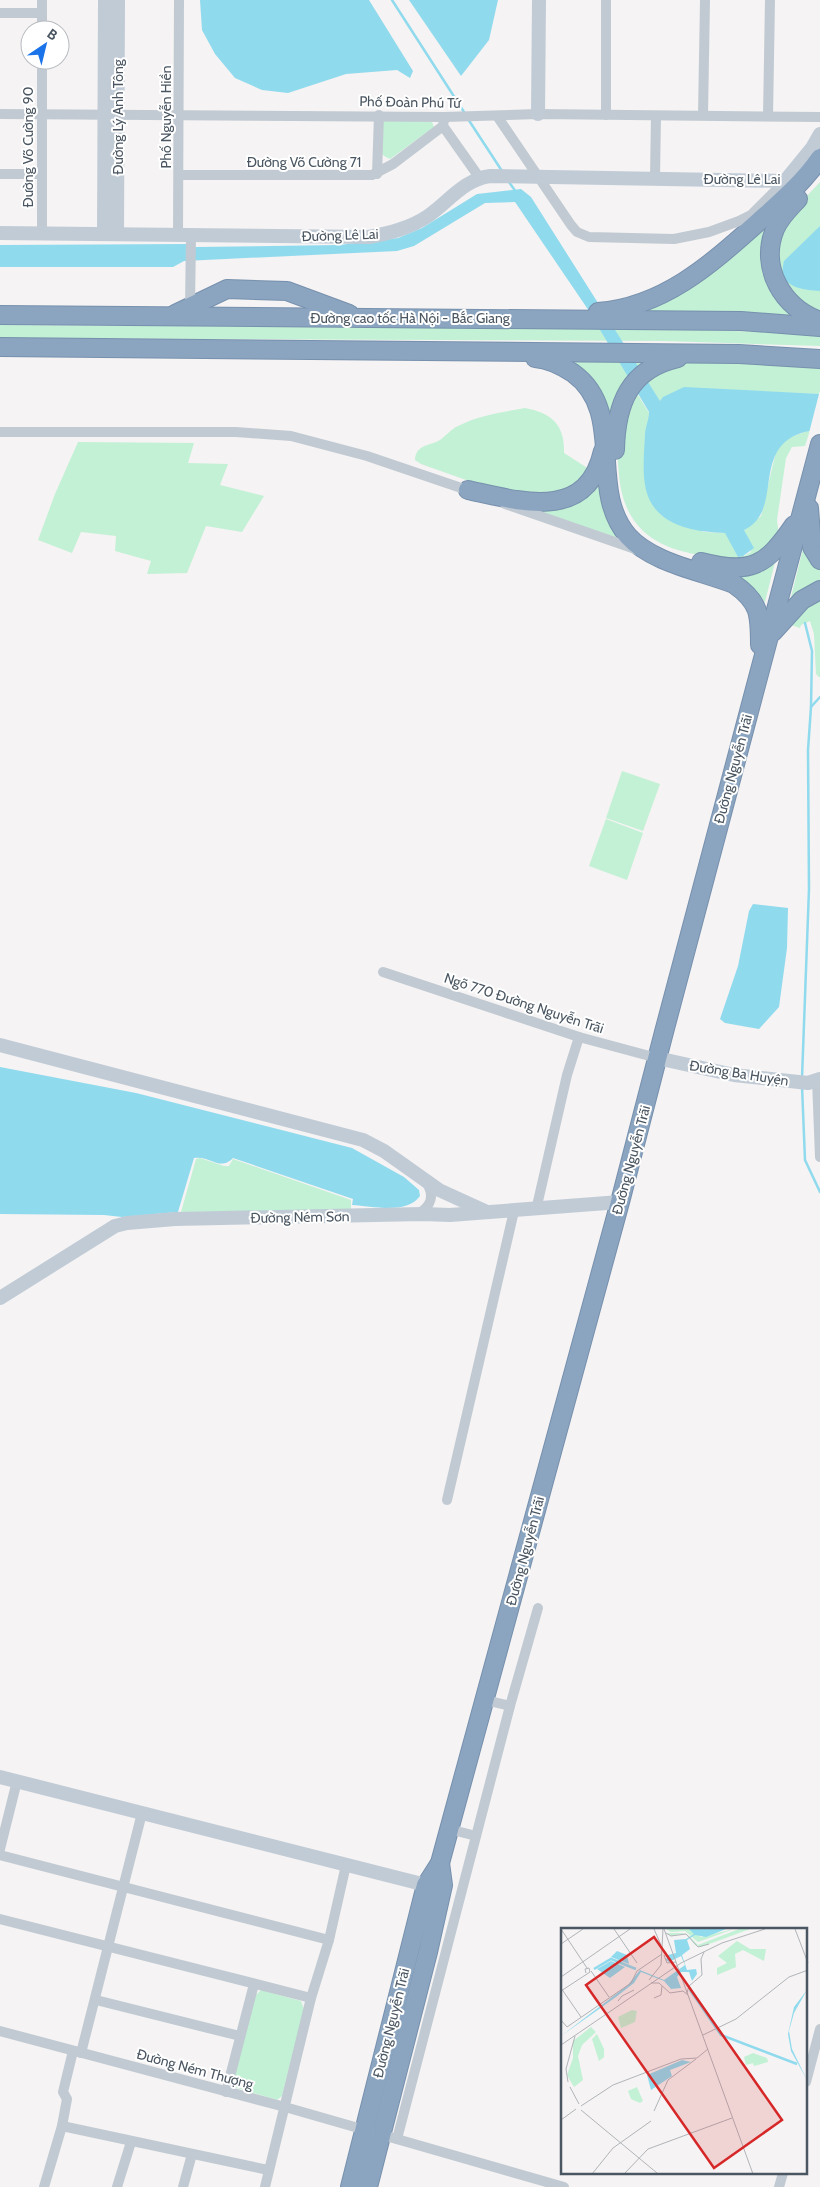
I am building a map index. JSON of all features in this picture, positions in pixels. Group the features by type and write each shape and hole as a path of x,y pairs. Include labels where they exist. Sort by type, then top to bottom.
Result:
{"highway":[{"path":"426,318 468,311 600,312 661,295 688,281 712,263 800,184 820,158"},
{"path":"820,173 787,211 776,228 770,247 774,280 784,297 796,309 820,322"},
{"path":"170,316 227,289 287,291 359,318"},
{"name":"Đường cao tốc Hà Nội - Bắc Giang","path":"0,315 741,322 820,327"},
{"path":"0,347 740,354 820,359"},
{"path":"327,349 365,357 533,358 552,361 576,376 594,395 602,416 607,484 614,512 627,535 651,555 734,584 744,591 754,602 759,616 760,666"},
{"path":"802,514 775,552 760,562 749,566 732,568 717,566 669,552 654,545 636,530 621,505 615,476 616,423 620,406 636,381 647,370 670,360 683,357 760,360 820,359"},
{"path":"468,490 513,500 550,503 576,492 587,483 598,466 604,443"},
{"name":"Đường Nguyễn Trãi","path":"350,2187 426,1885 440,1863 485,1700 620,1202 818,450"},
{"path":"808,490 810,538 812,547 820,560"},
{"path":"769,636 802,600 820,590"},
{"name":"Đường Nguyễn Trãi","path":"368,2187 390,2137 437,1954 443,1885 440,1863"}],"street":[{"path":"42,0 42,20"},
{"name":"Đường Lý Anh Tông","path":"106,0 112,28 110,234"},
{"name":"Đường Lý Anh Tông","path":"112,28 118,0"},
{"name":"Phố Nguyễn Hiền","path":"179,0 179,175 185,234 191,266 190,307"},
{"path":"538,114 539,0"},
{"path":"606,0 606,115"},
{"path":"703,115 705,0"},
{"path":"768,116 770,0"},
{"path":"0,13 42,13"},
{"name":"Đường Võ Cường 90","path":"42,70 42,234"},
{"name":"Phố Đoàn Phú Tứ","path":"0,114 112,116 180,114 379,115 446,120 476,116 538,114 820,117"},
{"path":"377,174 379,115"},
{"path":"497,116 530,176 577,232 598,238 682,238 709,232 751,215 786,181"},
{"path":"655,178 656,116"},
{"path":"446,120 484,177"},
{"name":"Đường Võ Cường 71","path":"179,175 366,176 377,174 393,164 446,120"},
{"name":"Đường Lê Lai","path":"0,233 370,237 386,234 411,225 428,216 484,177 530,176 786,181 812,148 820,134"},
{"path":"0,174 42,174"},
{"path":"0,432 236,432 291,436 367,456 651,555"},
{"name":"Ngõ 770 Đường Nguyễn Trãi","path":"383,972 579,1037 657,1058"},
{"path":"536,1210 567,1075 579,1037"},
{"path":"0,1045 363,1140 384,1151 454,1198 487,1212"},
{"name":"Đường Ba Huyện","path":"657,1058 710,1071 789,1080 816,1081"},
{"path":"816,1081 820,1157"},
{"path":"418,1214 427,1207 432,1197 432,1191 425,1180"},
{"name":"Đường Ném Sơn","path":"0,1298 115,1226 127,1223 175,1218 450,1215 536,1210 620,1202"},
{"path":"447,1500 514,1211"},
{"path":"437,1954 476,1836 538,1608"},
{"path":"485,1700 510,1706"},
{"path":"0,1776 426,1885"},
{"path":"0,1849 17,1781"},
{"path":"44,2187 62,2126 67,2099 63,2092 96,2000 107,1947 142,1812"},
{"path":"449,1829 476,1836"},
{"path":"0,1855 329,1940"},
{"path":"265,2187 311,1998 329,1940 346,1865"},
{"path":"0,1919 311,1998"},
{"path":"226,2092 254,1984"},
{"path":"96,2000 240,2036"},
{"path":"808,2074 820,2029"},
{"name":"Đường Ném Thượng","path":"0,2032 285,2107 564,2187"},
{"path":"62,2126 268,2170"},
{"path":"117,2187 131,2142"},
{"path":"183,2187 192,2154"},
{"path":"779,2187 783,2174"}],"green space":[{"path":"387,120 432,122 434,127 390,159 381,152 383,122"},
{"path":"820,182 820,317 785,294 773,245 806,197"},
{"path":"788,202 768,240 799,318 637,311"},
{"path":"0,325 672,329 820,334 820,346 664,341 0,338"},
{"path":"556,354 669,355 610,426"},
{"path":"684,361 820,363 820,391 819,394 771,393 660,402 645,378"},
{"path":"635,390 649,413 645,483 650,499 661,515 704,532 725,533 744,556 751,552 744,530 761,516 776,451 786,439 810,430 805,446 792,447 786,458 777,520 779,536 751,560 684,552 664,545 647,535 634,520 624,501 617,449 620,428"},
{"path":"525,408 542,413 555,422 562,434 564,453 589,469 582,479 551,497 497,491 421,464 415,460 421,448 440,440 453,429 466,422"},
{"path":"78,442 194,443 188,463 228,464 220,485 264,496 242,532 206,526 187,573 147,574 151,561 115,551 116,536 81,532 72,553 38,540 55,494"},
{"path":"598,473 621,539 531,509"},
{"path":"804,545 820,568 820,587 788,609"},
{"path":"776,558 765,602 747,582 736,576"},
{"path":"820,596 819,677 816,674 814,634 810,621 801,625 800,628 788,624"},
{"path":"622,771 660,784 643,831 606,818"},
{"path":"606,819 643,833 627,880 589,866"},
{"path":"200,1158 224,1166 229,1166 233,1159 351,1200 351,1211 181,1212 196,1159"},
{"path":"261,1990 301,2001 304,2009 282,2096 277,2100 234,2087 231,2082 254,1997"}],"water":[{"path":"200,0 369,0 413,71 410,78 397,70 346,74 288,93 262,90 235,78 215,54 202,30"},
{"path":"409,0 498,0 489,40 461,76"},
{"path":"521,189 531,197 660,401 663,397 684,387 820,394 814,430 793,437 780,447 773,461 764,507 757,520 744,530 754,548 743,556 738,557 725,533 701,531 677,525 658,512 651,502 646,490 644,470 645,432 649,412 587,308 515,202 485,203 414,246 397,251 184,261 173,267 0,267 0,245 187,244 196,247 339,245 398,238 422,228 477,194"},
{"path":"820,226 820,291 798,288 787,282 784,277 784,261"},
{"path":"753,904 788,908 787,948 779,1007 759,1029 725,1023 720,1019 738,966 749,911"},
{"path":"0,1067 136,1093 352,1148 404,1177 419,1190 420,1196 406,1206 379,1208 352,1205 353,1199 233,1158 228,1162 219,1163 194,1158 178,1212 122,1217 104,1215 0,1214"}],"pier":[{"path":"820,392 820,434 809,433 819,394"}],"waterway":[{"path":"392,0 464,112"},
{"path":"468,119 502,171"},
{"path":"509,182 516,192"},
{"path":"802,1078 809,889 808,750 812,651 805,623"},
{"path":"811,707 820,697"},
{"path":"802,1086 805,1160 820,1192"}]}
